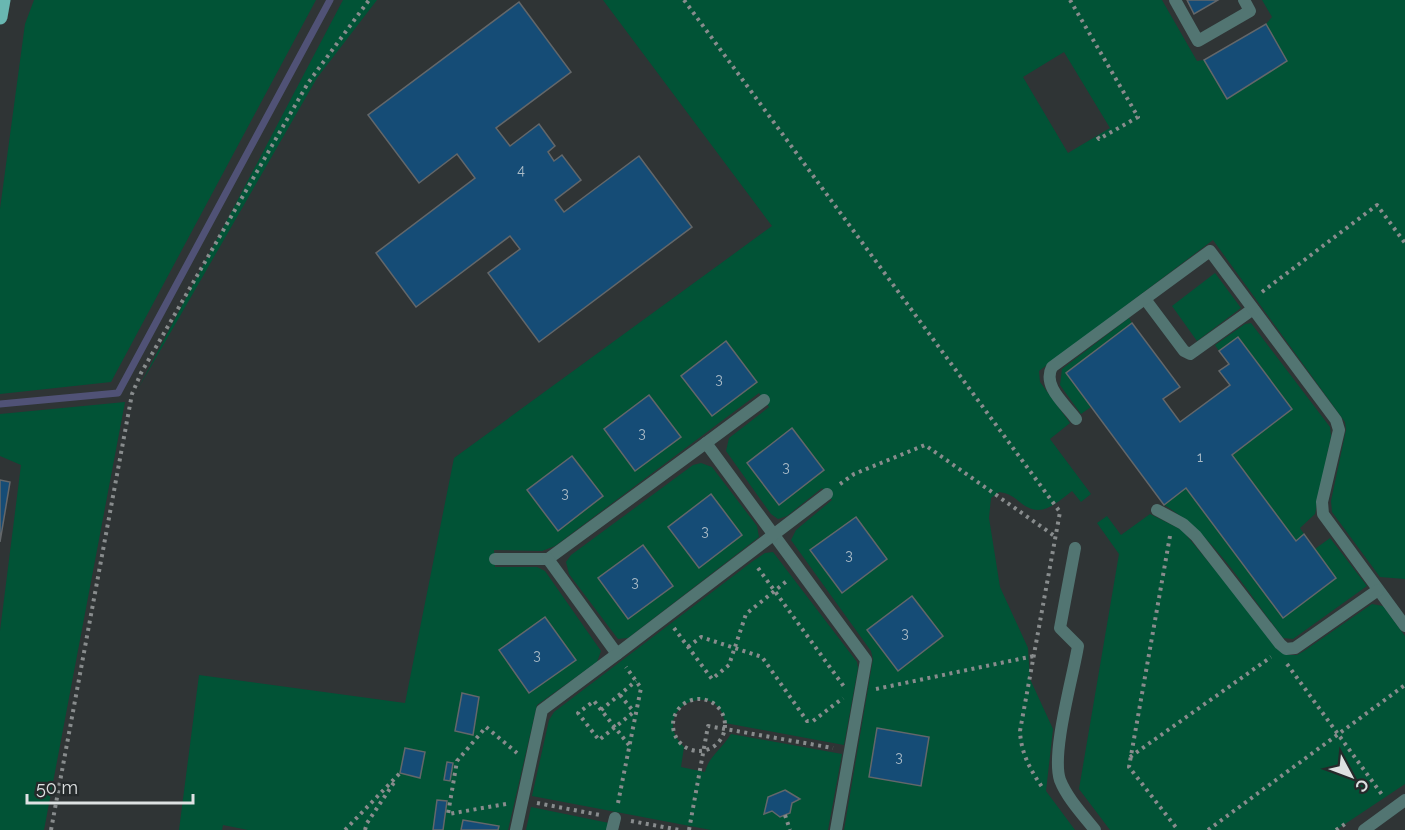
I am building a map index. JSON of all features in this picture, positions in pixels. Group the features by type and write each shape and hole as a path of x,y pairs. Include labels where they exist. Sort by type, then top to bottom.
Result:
{"main road":[{"path":"0,17 3,0"}],"street":[{"path":"1175,0 1198,41 1250,11 1244,0"},
{"path":"1076,419 1049,383 1048,375 1052,367 1210,252 1336,420 1339,430 1322,502 1323,514 1405,626"},
{"path":"1145,299 1184,351 1190,354 1250,306"},
{"path":"495,559 548,559 764,400"},
{"path":"706,443 864,655 867,666 836,830"},
{"path":"516,830 542,710 667,618 827,494"},
{"path":"1157,510 1170,515 1196,536 1284,648 1294,648 1378,590"},
{"path":"1076,548 1060,628 1078,646 1057,758 1060,779 1066,792 1095,830"},
{"path":"548,559 617,654"},
{"path":"1364,830 1405,800"}],"path":[{"path":"51,830 132,394 141,374 308,82 369,0"},
{"path":"684,0 1060,512 1020,731 1021,748 1030,770 1046,791"},
{"path":"1070,0 1138,117 1099,139 1097,136"},
{"path":"1250,306 1377,205 1405,243"},
{"path":"827,494 854,474 925,445 1056,537"},
{"path":"1170,515 1169,548 1129,767 1178,830"},
{"path":"688,647 701,637 762,657 807,721 813,721 849,694 749,555"},
{"path":"667,618 712,680 729,665 746,614 801,571"},
{"path":"1130,757 1284,648"},
{"path":"1284,648 1285,661 1384,798"},
{"path":"614,824 640,688 617,654"},
{"path":"863,691 1034,656"},
{"path":"601,710 636,681"},
{"path":"1208,830 1405,684"},
{"path":"620,695 635,711"},
{"path":"696,699 714,704 724,718 725,729 719,742 704,751 692,751 677,740 673,723 680,707 696,699"},
{"path":"629,745 615,727 594,701 578,713 599,740 615,727 635,711"},
{"path":"689,830 708,726 852,752"},
{"path":"522,800 448,814 457,760 486,727 530,764"},
{"path":"345,830 400,773 367,823 365,830"},
{"path":"785,815 790,830"}],"green space":[{"path":"34,0 316,0 111,382 0,394 0,209 25,24"},
{"path":"343,0 377,0 317,78 138,389"},
{"path":"603,0 1162,0 1197,61 1204,60 1227,99 1287,61 1266,24 1272,17 1262,0 1405,0 1405,579 1380,577 1332,512 1331,501 1346,430 1345,422 1213,240 1039,371 1040,382 1070,423 1050,439 1091,494 1081,502 1072,491 1054,505 1041,510 1028,508 1011,496 999,492 991,498 989,518 1000,587 1028,648 1030,679 1053,729 1046,791 1075,830 844,830 873,659 871,651 791,540 796,530 832,500 822,488 787,516 778,519 771,514 726,451 729,438 769,407 759,393 555,546 542,551 494,550 495,567 537,567 545,571 601,651 597,662 537,705 508,830 248,830 223,825 222,830 179,830 199,675 405,703 454,458 772,226","holes":["1064,52 1110,128 1068,153 1023,77"]},
{"path":"1215,273 1241,308 1197,341 1172,306"},
{"path":"1129,318 1132,323 1066,373 1091,407 1081,414 1060,385 1062,369"},
{"path":"1251,323 1330,427 1331,436 1315,514 1300,528 1304,534 1296,541 1232,455 1292,409 1239,338 1219,351 1215,345 1245,324"},
{"path":"125,402 44,830 0,830 0,631 21,465 0,456 0,414"},
{"path":"701,463 712,467 757,526 759,537 628,638 618,639 569,574 566,562 571,555 693,465"},
{"path":"1186,488 1283,618 1336,578 1315,549 1330,538 1367,586 1293,639 1283,638 1214,548 1182,517 1164,505"},
{"path":"1150,514 1182,530 1286,655 1297,655 1304,651 1372,604 1383,606 1405,636 1405,784 1336,830 1110,830 1079,789 1119,554 1097,523 1107,516 1121,535"},
{"path":"773,552 857,662 858,668 844,745 725,723 720,709 710,702 699,700 688,703 678,710 673,721 675,733 684,747 681,767 705,772 709,761 731,734 842,754 828,830 711,830 532,796 549,720 554,712 753,561 765,553"},
{"path":"531,807 609,823 607,830 526,830"}],"building":[{"path":"1187,0 1218,0 1194,14"},
{"path":"519,2 571,72 496,128 510,146 539,124 555,146 548,152 554,161 562,155 581,180 555,200 564,212 639,156 692,227 539,342 488,273 520,249 510,236 416,307 376,253 475,178 457,154 419,183 368,115"},
{"path":"1266,24 1287,61 1227,99 1204,60"},
{"path":"1132,323 1180,387 1163,399 1180,422 1230,385 1219,371 1229,364 1219,351 1238,337 1292,409 1232,455 1296,541 1304,534 1336,578 1283,618 1186,488 1164,505 1066,373"},
{"path":"726,341 757,382 712,416 681,376"},
{"path":"649,395 681,437 635,471 604,429"},
{"path":"792,428 824,470 779,505 747,463"},
{"path":"572,456 603,496 558,531 527,490"},
{"path":"0,480 10,482 0,542"},
{"path":"711,494 742,535 699,568 668,527"},
{"path":"856,517 887,559 842,593 810,550"},
{"path":"643,545 673,586 628,619 598,578"},
{"path":"912,596 943,636 898,671 867,630"},
{"path":"545,617 576,660 529,693 499,650"},
{"path":"462,693 479,697 473,735 455,731"},
{"path":"877,728 929,737 921,786 869,777"},
{"path":"405,748 425,752 420,778 400,773"},
{"path":"447,762 453,763 450,781 444,780"},
{"path":"785,790 800,799 792,803 790,813 780,817 772,811 764,814 768,797"},
{"path":"437,800 447,801 443,830 433,830"},
{"path":"463,820 499,826 498,830 461,830"}],"waterway":[{"path":"0,404 118,393 330,0"}]}
